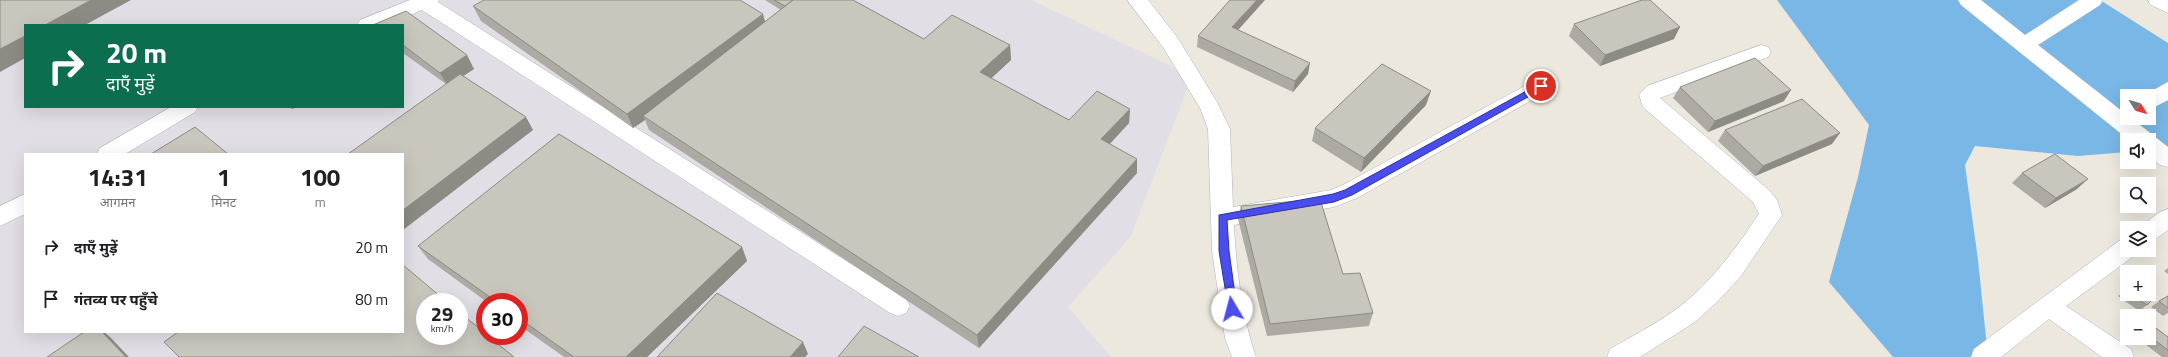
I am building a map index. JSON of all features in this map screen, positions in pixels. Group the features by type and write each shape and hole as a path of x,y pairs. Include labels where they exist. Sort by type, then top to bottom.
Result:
{"street":[{"path":"1137,0 1170,42 1210,107 1219,129 1224,251 1237,338 1244,357"},
{"path":"1968,0 2024,45 2120,116"},
{"path":"2024,45 2093,0"},
{"path":"2158,0 2168,6"},
{"path":"369,24 426,1 898,306"},
{"path":"1619,357 1686,315 1713,292 1752,243 1771,215 1769,206 1761,196 1650,102 1649,95 1654,91 1761,52"},
{"path":"1223,218 1334,198 1349,192 1541,86"},
{"path":"2156,98 2168,90"},
{"path":"110,153 186,108"},
{"path":"2130,125 2137,133"},
{"path":"2156,150 2168,159"},
{"path":"0,218 24,204"},
{"path":"2156,227 2168,218"},
{"path":"1983,357 2048,306 2120,253"},
{"path":"2048,306 2122,357"}],"shaded area":[{"path":"0,0 1031,0 1192,76 1131,236 1068,307 1111,357 0,357"}],"water":[{"path":"1777,0 2100,0 2168,43 2168,148 2156,143 2156,133 2120,133 2120,153 2078,156 1975,146 1965,165 1978,260 1988,357 1893,357 1829,282 1858,177 1869,125"}],"building":[{"path":"0,0 91,0 47,24 24,24 24,37 0,49"},
{"path":"484,0 740,0 763,14 627,114 473,6"},
{"path":"774,0 793,0 785,6"},
{"path":"793,0 853,0 924,39 952,15 1010,45 980,72 1069,120 1097,91 1130,109 1101,139 1137,159 977,335 643,116"},
{"path":"1230,0 1257,0 1232,27 1310,63 1295,81 1198,36"},
{"path":"1642,0 1650,0 1680,27 1605,55 1574,24"},
{"path":"406,11 467,55 440,73 404,46 404,24 375,24"},
{"path":"1755,58 1791,90 1715,121 1680,87"},
{"path":"1382,64 1431,91 1364,158 1315,128"},
{"path":"460,74 526,117 404,209 404,153 349,153"},
{"path":"1802,99 1840,133 1763,166 1725,130"},
{"path":"195,127 227,153 153,153"},
{"path":"559,134 742,247 626,357 574,357 528,324 528,293 484,293 418,246"},
{"path":"2055,154 2088,179 2056,198 2022,173"},
{"path":"1320,199 1343,274 1360,273 1373,313 1270,324 1241,206"},
{"path":"404,266 436,293 416,293 416,345 468,345 468,319 476,326 476,345 499,345 514,357 179,357 164,342 177,333 404,333"},
{"path":"717,293 803,342 790,357 657,357"},
{"path":"2168,296 2168,308 2159,301"},
{"path":"2141,301 2151,301 2147,305"},
{"path":"864,326 919,357 838,357"},
{"path":"2156,328 2168,337 2168,350 2156,341"},
{"path":"83,333 103,333 126,357 47,357"}],"route":[{"path":"1232,309 1224,251 1223,218 1334,198 1349,192 1541,86"}]}
